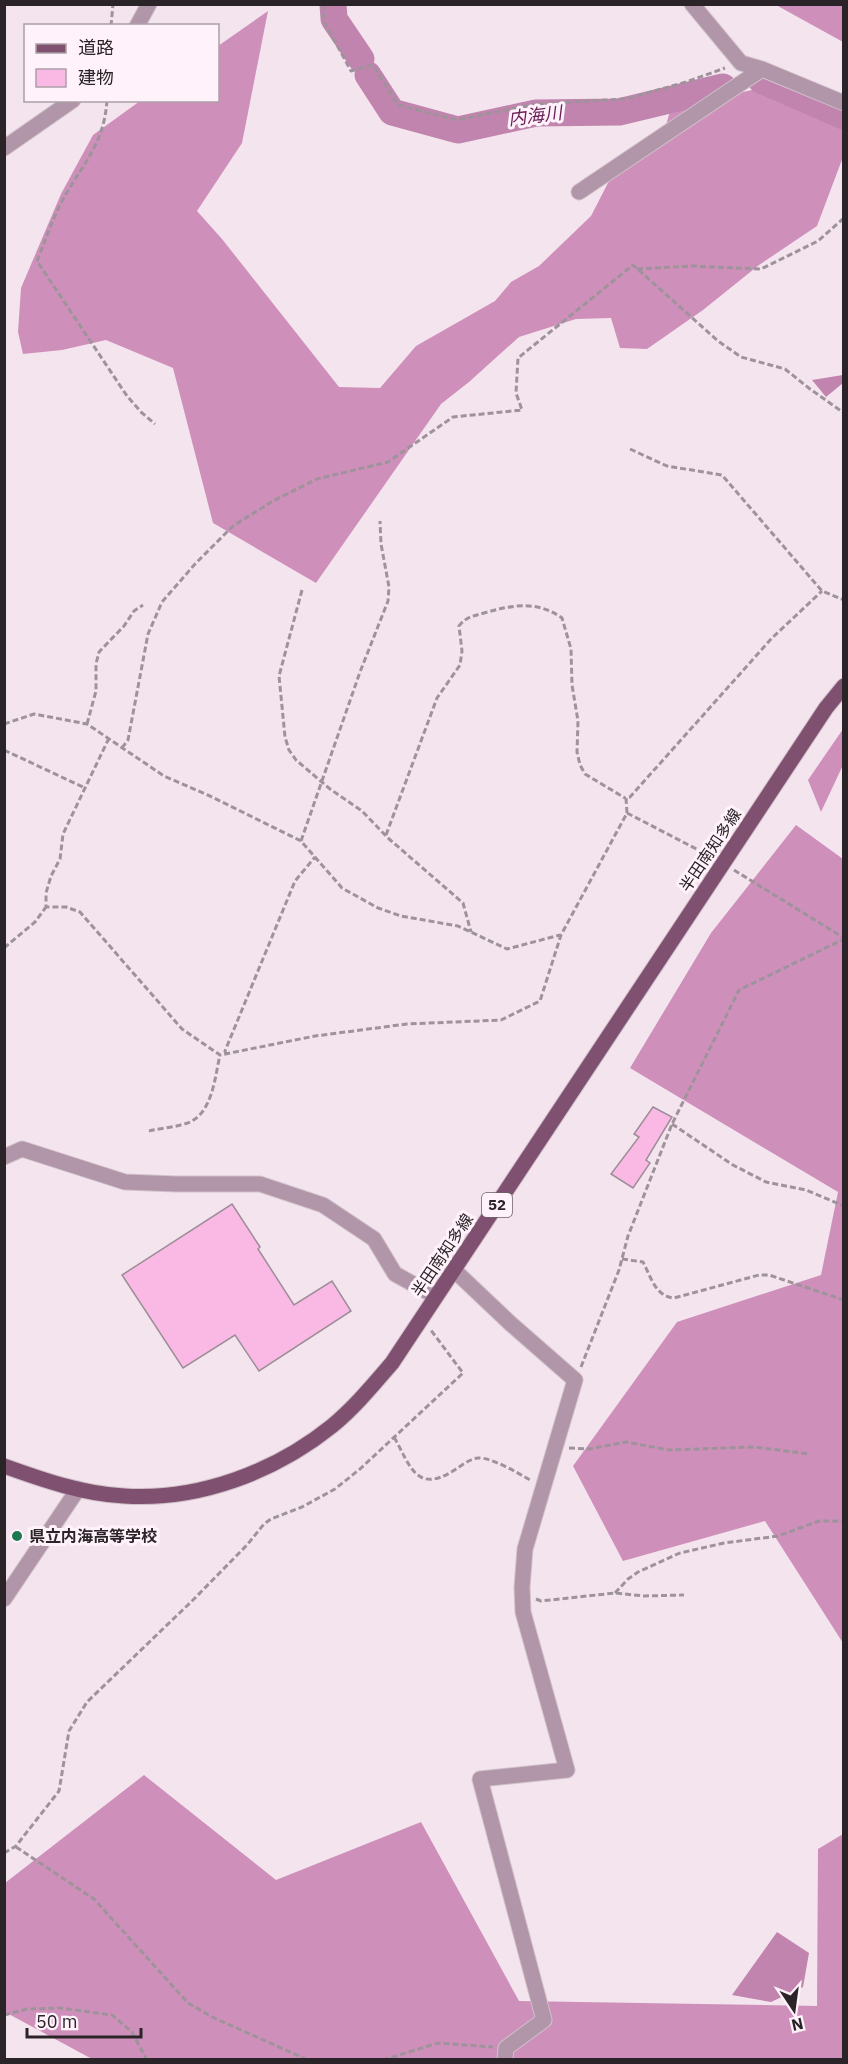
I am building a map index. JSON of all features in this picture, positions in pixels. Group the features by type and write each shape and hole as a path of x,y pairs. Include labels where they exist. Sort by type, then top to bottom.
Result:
{"main road":[{"name":"半田南知多線","path":"4,1466 78,1489 124,1496 175,1493 222,1484 258,1471 299,1450 333,1425 361,1400 392,1363 723,862 843,686"}],"street":[{"path":"138,24 149,4"},
{"path":"692,4 741,63 762,69 843,103"},
{"path":"579,192 762,69"},
{"path":"4,148 70,102"},
{"path":"4,1157 22,1149 125,1182 260,1184 323,1205 374,1239 395,1274 435,1296"},
{"path":"454,1270 575,1380 525,1549 522,1590 523,1612 567,1770 480,1779 544,2020 506,2054"},
{"path":"4,1599 78,1489"}],"path":[{"path":"111,24 113,4"},
{"path":"323,4 324,21 351,71 373,65 398,105 457,120 536,104 626,99 741,63"},
{"path":"106,102 105,119 98,143 58,208 37,261 127,396 155,424"},
{"path":"637,269 692,266 761,269 818,241 843,218"},
{"path":"122,748 128,740 148,634 162,602 195,564 233,526 273,501 317,479 388,462 453,417 522,410 516,393 518,358 633,265 718,342 741,357 785,369 843,413"},
{"path":"630,449 667,466 722,475 822,591 843,600"},
{"path":"301,841 388,601 389,587 381,544 380,521"},
{"path":"302,590 279,676 285,737 296,760 362,811 463,903 471,932"},
{"path":"626,798 630,797 772,638 822,591"},
{"path":"87,723 96,691 96,664 99,652 124,626 134,610 142,605"},
{"path":"386,835 436,698 460,665 462,651 459,626 465,619 508,606 543,607 562,618 571,649 572,685 578,721 577,752 580,765 585,774 626,798"},
{"path":"4,724 34,714 87,723 164,776 301,841 342,888 378,908 401,916 458,926 507,949 561,935"},
{"path":"4,948 29,928 46,907 46,892 60,859 63,834 109,738"},
{"path":"4,750 85,788"},
{"path":"46,907 66,907 80,912 182,1029 220,1055 315,1036 407,1024 501,1020 540,1001 561,935 627,813 626,798"},
{"path":"627,813 723,862 843,938"},
{"path":"226,1055 225,1051 295,881 315,857"},
{"path":"575,1380 672,1124 739,990 843,938"},
{"path":"149,1131 192,1121 201,1114 208,1103 220,1055"},
{"path":"672,1124 733,1165 766,1182 806,1190 843,1206"},
{"path":"622,1258 644,1262 658,1291 665,1297 674,1298 759,1275 769,1275 843,1300"},
{"path":"4,1853 16,1846 58,1791 69,1731 87,1701 224,1569 264,1524 335,1489 463,1373 422,1318"},
{"path":"394,1437 415,1474 425,1480 438,1479 480,1458 488,1459 543,1487"},
{"path":"555,1446 589,1449 626,1442 669,1450 754,1447 810,1454"},
{"path":"615,1593 638,1572 680,1553 724,1543 778,1536 819,1521 843,1521"},
{"path":"522,1590 541,1601 615,1593 644,1596 684,1595"},
{"path":"16,1846 94,1899 188,2003 212,2017 309,2060"},
{"path":"4,2015 27,2009 60,2008 112,2015 132,2032 147,2060"},
{"path":"383,2060 438,2043 506,2054"}],"shaded area":[{"path":"776,5 843,5 843,42"},
{"path":"268,11 242,143 197,211 222,239 339,387 380,388 416,346 495,301 511,282 539,266 591,216 610,179 666,125 671,108 761,88 843,124 843,157 817,226 759,265 703,310 647,349 620,348 611,318 576,319 519,337 441,404 316,583 213,523 173,368 106,340 62,350 23,354 18,332 21,288 61,194 93,135 139,102 219,102 219,45"},
{"path":"843,375 843,383 826,397 812,380"},
{"path":"843,729 843,765 821,812 808,780"},
{"path":"796,825 843,859 843,1643 765,1521 623,1561 573,1466 677,1322 821,1275 838,1192 630,1068 711,933"},
{"path":"144,1775 276,1880 421,1822 519,2001 817,2006 818,1849 843,1834 843,2059 92,2059 5,2012 5,1883"},
{"path":"777,1932 809,1953 803,1987 771,2002 732,1995"}],"building":[{"path":"653,1107 672,1117 646,1160 650,1163 633,1188 611,1174 639,1137 634,1134"},
{"path":"232,1204 294,1305 332,1281 351,1311 259,1371 235,1335 183,1368 122,1275"}],"waterway":[{"name":"内海川","path":"333,4 334,19 361,59"},
{"name":"内海川","path":"368,75 392,112 458,130 536,113 619,112 723,87"},
{"name":"内海川","path":"761,80 844,116"}],"place":[{"name":"県立内海高等学校","path":"17,1536"}]}
